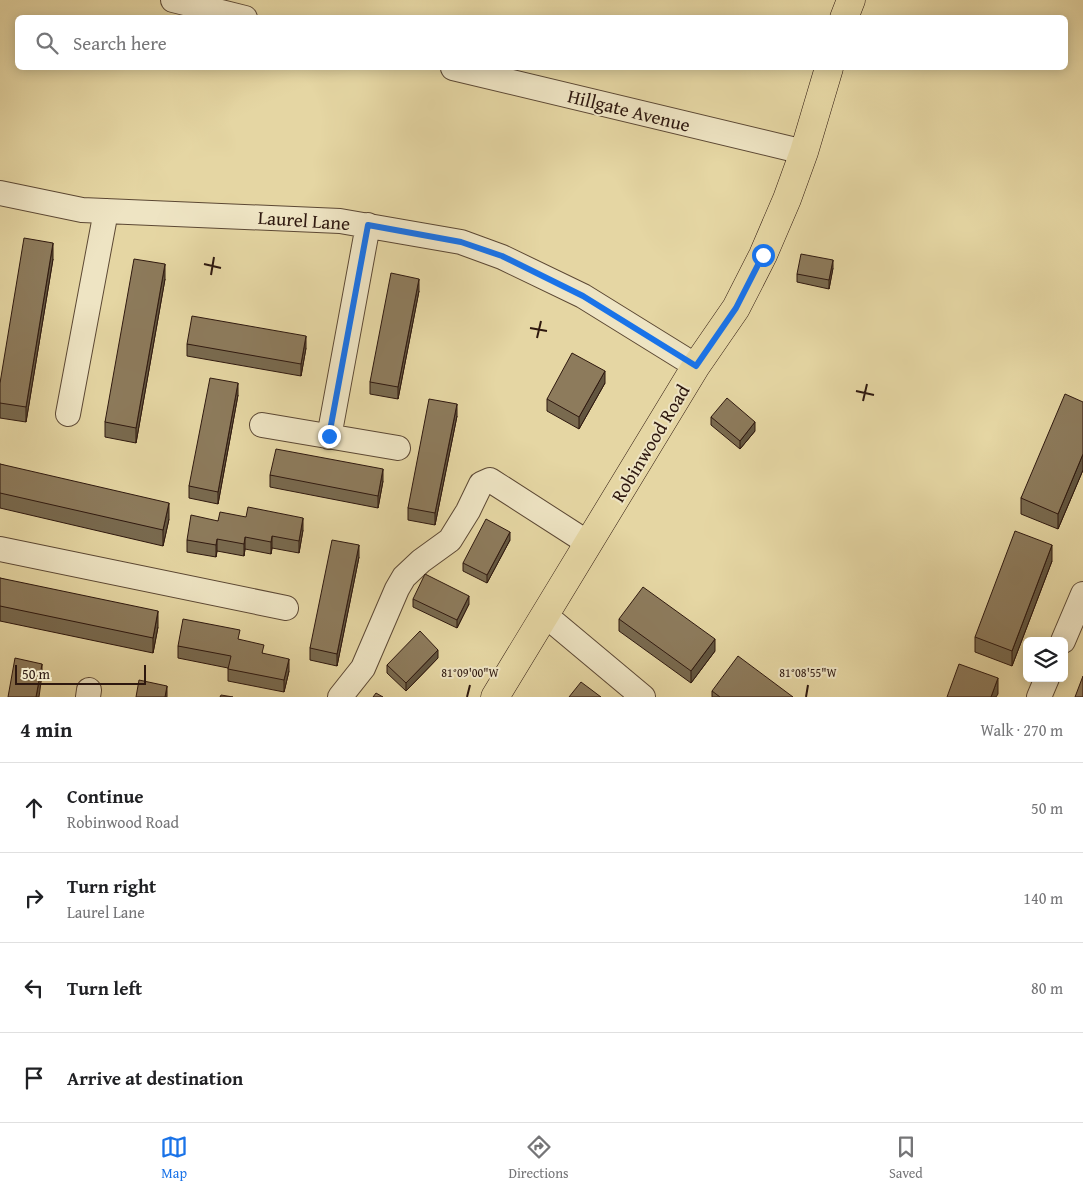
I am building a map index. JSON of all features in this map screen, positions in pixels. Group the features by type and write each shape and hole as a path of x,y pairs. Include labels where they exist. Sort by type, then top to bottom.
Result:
{"main road":[{"path":"845,15 850,0"},
{"name":"Robinwood Road","path":"494,697 696,366 732,315 763,255 787,199 804,152 828,70"}],"street":[{"path":"173,0 234,15"},
{"name":"Hillgate Avenue","path":"461,70 804,152"},
{"name":"Laurel Lane","path":"0,192 82,210 340,220 461,242 502,256 583,296 696,366"},
{"path":"68,414 106,211"},
{"path":"329,436 368,225"},
{"path":"262,425 398,448"},
{"path":"340,697 363,668 404,577 421,561 450,540 468,511 475,493 481,484 490,480 588,543"},
{"path":"0,549 286,608"},
{"path":"1065,637 1083,594"},
{"path":"545,615 643,697"},
{"path":"1039,697 1045,682"}],"building":[{"path":"24,238 53,243 26,407 0,403 0,383"},
{"path":"801,254 833,260 829,280 797,274"},
{"path":"134,259 165,264 136,428 105,422"},
{"path":"391,273 419,279 398,387 370,382"},
{"path":"192,316 306,336 301,364 187,344"},
{"path":"572,353 605,371 579,417 547,399"},
{"path":"210,378 238,383 218,492 189,486"},
{"path":"1065,394 1083,402 1083,454 1058,514 1021,498"},
{"path":"727,398 755,422 740,441 711,417"},
{"path":"429,399 457,404 435,513 408,508"},
{"path":"276,449 383,469 378,496 270,475"},
{"path":"0,464 169,503 163,530 0,493"},
{"path":"248,507 303,518 299,541 272,536 271,542 245,537 244,544 217,539 216,545 187,540 191,515 218,521 220,512 246,517"},
{"path":"486,519 510,532 487,575 463,563"},
{"path":"1015,531 1052,545 1012,651 975,637"},
{"path":"332,540 359,545 337,654 310,648"},
{"path":"425,574 469,596 457,620 413,599"},
{"path":"0,578 158,611 153,638 0,606"},
{"path":"643,587 715,639 691,671 619,619"},
{"path":"183,619 240,630 238,639 264,645 262,653 289,659 284,680 228,669 231,656 178,646"},
{"path":"420,631 438,650 406,683 387,665"},
{"path":"738,656 793,697 720,697 712,691"},
{"path":"15,658 42,664 36,697 8,697"},
{"path":"959,664 998,678 991,697 947,697"},
{"path":"1083,676 1083,697 1075,697"},
{"path":"139,680 167,686 165,697 136,697"},
{"path":"581,682 601,697 569,697"},
{"path":"376,693 383,697 373,697"}],"route":[{"path":"329,436 368,225 461,242 502,256 583,296 696,366 724,328 763,255"}]}
